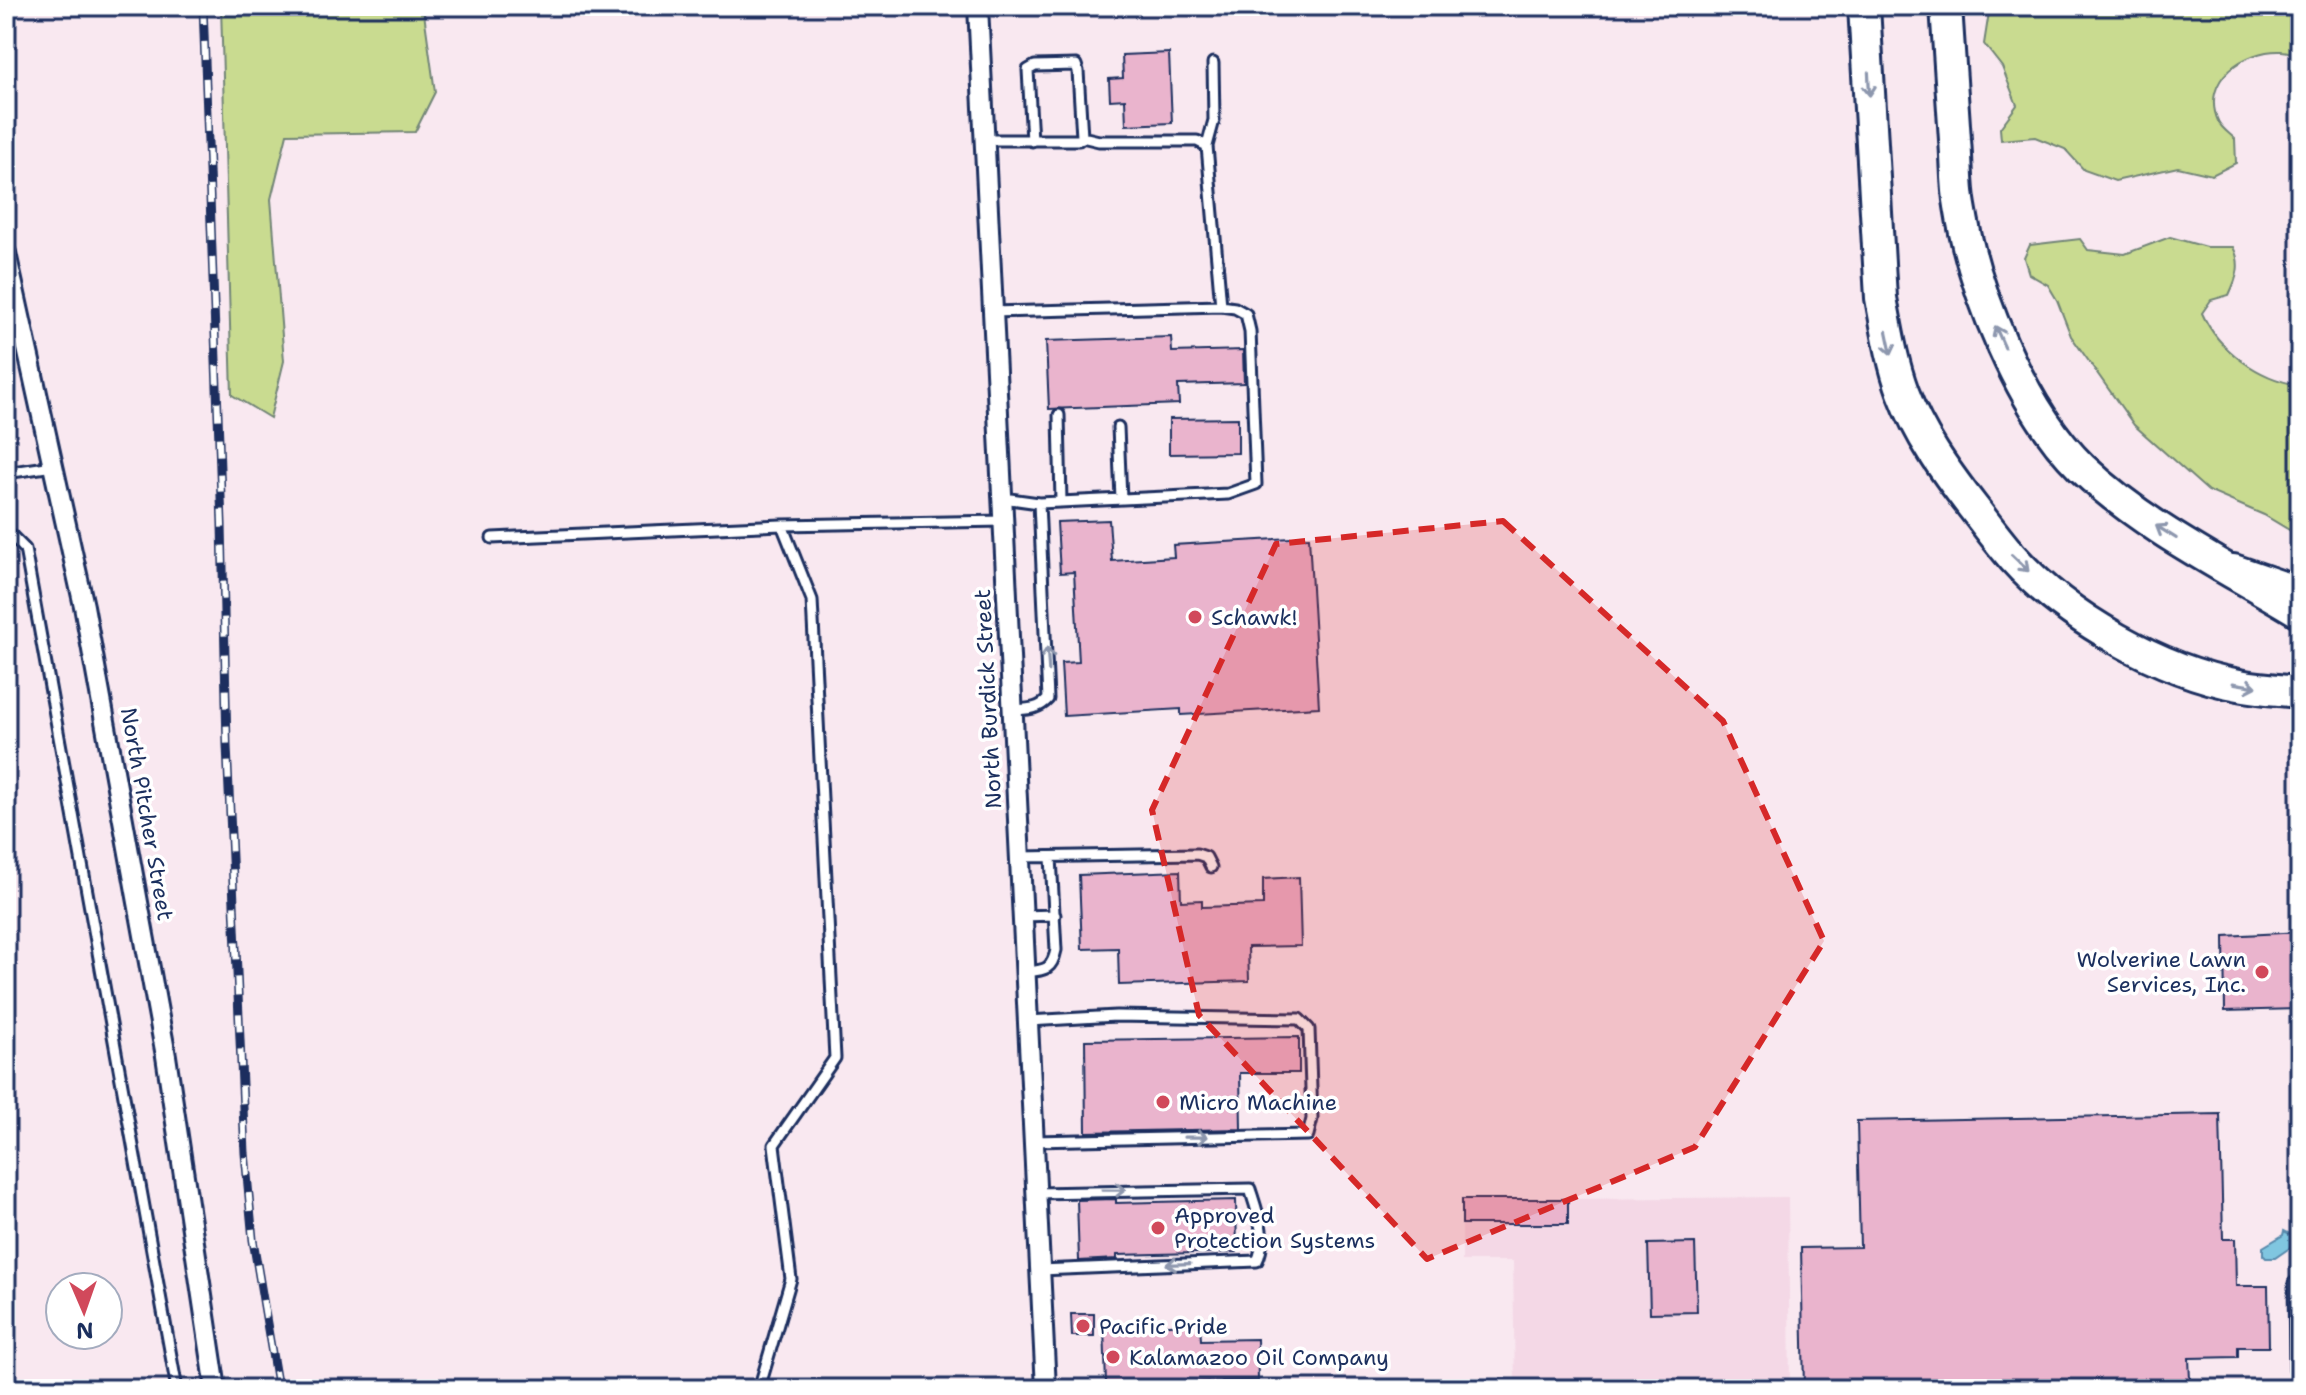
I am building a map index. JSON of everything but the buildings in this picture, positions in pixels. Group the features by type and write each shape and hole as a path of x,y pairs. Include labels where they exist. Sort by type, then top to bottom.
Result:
{"highway":[{"path":"1864,6 1881,298 1900,384 1917,424 1938,460 2015,560 2063,602 2113,635 2158,659 2200,675 2239,685 2300,692"},
{"path":"1946,6 1960,205 1985,303 2028,395 2080,466 2154,524 2300,612"},
{"path":"2233,571 2300,594"}],"street":[{"name":"North Burdick Street","path":"978,6 1046,1389"},
{"name":"North Pitcher Street","path":"6,253 84,606 166,1056 216,1389"}],"lane":[{"path":"1213,63 1214,120 1207,146 1221,306"},
{"path":"1032,141 1027,78 1028,70 1035,66 1076,65 1082,137"},
{"path":"983,140 1079,140 1082,137 1099,141 1197,141 1207,146"},
{"path":"993,312 1221,306 1246,314 1250,331 1256,484 1228,494 1039,503 1003,498"},
{"path":"1059,415 1061,502"},
{"path":"1118,427 1121,499"},
{"path":"6,473 53,466"},
{"path":"1013,710 1034,709 1048,699 1039,503"},
{"path":"492,538 782,525 1004,521"},
{"path":"759,1389 791,1279 774,1145 835,1058 812,600 782,525"},
{"path":"6,530 25,549 177,1389"},
{"path":"1020,857 1197,854 1206,857 1211,867"},
{"path":"1026,972 1047,970 1053,964 1056,950 1051,857"},
{"path":"1023,916 1055,915"},
{"path":"1028,1021 1116,1016 1299,1019 1309,1029 1312,1119 1308,1135 1034,1141"},
{"path":"1036,1193 1115,1189 1250,1189 1259,1217 1262,1251 1257,1261 1040,1270"},
{"path":"2300,1278 2294,1283 2297,1318 2295,1370 2300,1373"}],"highlighted area":[{"path":"1503,521 1723,721 1824,941 1695,1147 1427,1259 1199,1015 1152,810 1276,544"}],"shaded area":[{"path":"1788,1197 1790,1389 1515,1389 1513,1261 1462,1261 1462,1224 1568,1224 1568,1199"}],"green space":[{"path":"221,6 423,6 435,92 415,132 287,134 271,199 284,361 270,418 232,395"},
{"path":"1990,6 2251,6 2300,12 2300,55 2282,51 2254,55 2229,70 2221,80 2215,92 2214,106 2219,124 2235,139 2236,163 2212,175 2178,167 2115,181 2084,170 2065,149 2035,137 2001,140 2000,128 2017,105 2002,67 1984,44"},
{"path":"2170,237 2206,247 2233,247 2237,271 2229,295 2211,300 2202,313 2218,339 2242,361 2270,377 2300,385 2300,533 2208,491 2134,425 2071,336 2048,285 2029,274 2024,258 2030,245 2080,239 2088,250 2125,254"}],"water":[{"path":"2284,1231 2292,1235 2291,1247 2275,1258 2266,1258 2263,1247 2283,1235"}],"railway":[{"path":"203,6 227,745 245,1153 253,1240 278,1389"}],"place":[{"name":"Schawk!","path":"1195,617"},
{"name":"Wolverine Lawn Services, Inc.","path":"2262,972"},
{"name":"Micro Machine","path":"1163,1102"},
{"name":"Approved Protection Systems","path":"1158,1228"},
{"name":"Pacific Pride","path":"1083,1326"},
{"name":"Kalamazoo Oil Company","path":"1113,1357"}]}
